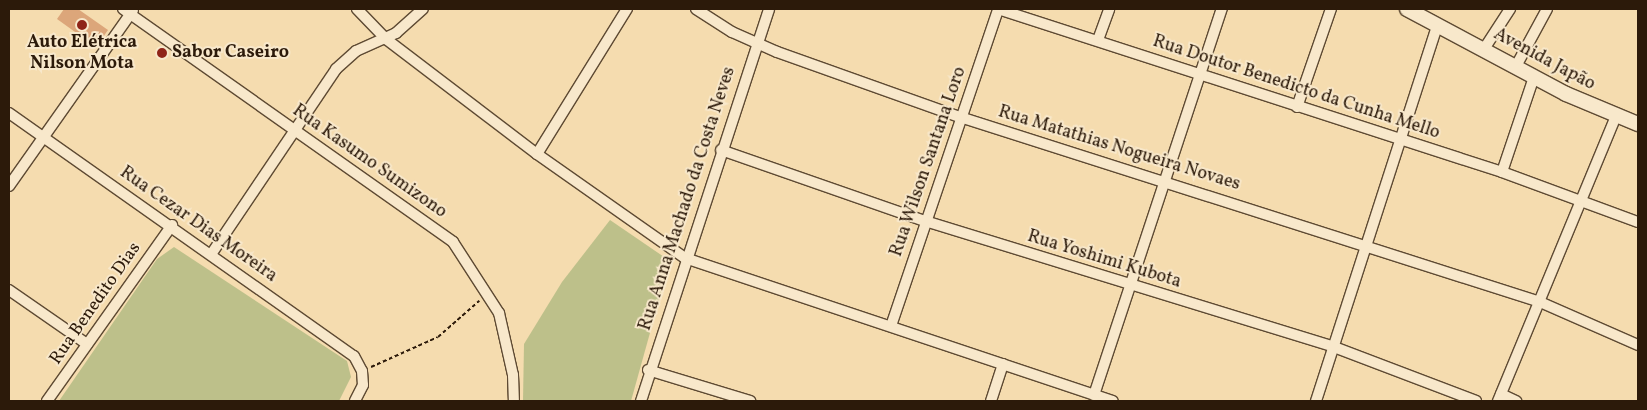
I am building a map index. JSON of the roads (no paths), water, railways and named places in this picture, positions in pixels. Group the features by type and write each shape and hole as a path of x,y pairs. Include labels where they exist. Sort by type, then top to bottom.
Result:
{"main road":[{"name":"Avenida Japão","path":"1407,9 1484,49 1515,68 1615,118 1638,124"}],"street":[{"path":"358,9 386,39 537,154 685,258 1113,401"},
{"path":"212,253 294,130 346,58 386,39 423,9"},
{"path":"537,154 627,9"},
{"name":"Rua Matathias Nogueira Novaes","path":"696,9 757,44 960,117 1165,179 1540,302 1638,346"},
{"name":"Rua Anna Machado da Costa Neves","path":"641,401 648,370 769,9"},
{"name":"Rua Doutor Benedicto da Cunha Mello","path":"998,9 1098,40 1296,107 1502,172 1638,222"},
{"name":"Rua Wilson Santana Loro","path":"890,326 998,9"},
{"path":"1098,40 1109,9"},
{"path":"1094,395 1222,9"},
{"path":"1296,107 1331,9"},
{"path":"1484,49 1510,9"},
{"path":"1515,68 1547,9"},
{"path":"9,186 129,10"},
{"name":"Rua Kasumo Sumizono","path":"129,10 294,130 434,224 470,263 488,292 506,338 514,401"},
{"path":"1316,401 1399,138 1438,24"},
{"path":"1502,172 1534,77"},
{"name":"Rua Cezar Dias Moreira","path":"9,113 212,253 354,356 362,371 363,385 355,401"},
{"path":"1516,401 1500,398 1583,202 1615,118"},
{"name":"Rua Yoshimi Kubota","path":"721,150 925,221 1334,347 1476,401"},
{"name":"Rua Benedito Dias","path":"47,401 172,225"},
{"path":"9,290 87,344"},
{"path":"991,401 1003,364"},
{"path":"648,370 750,401"}],"place":[{"name":"Auto Elétrica Nilson Mota","path":"82,25"},
{"name":"Sabor Caseiro","path":"162,53"}]}
